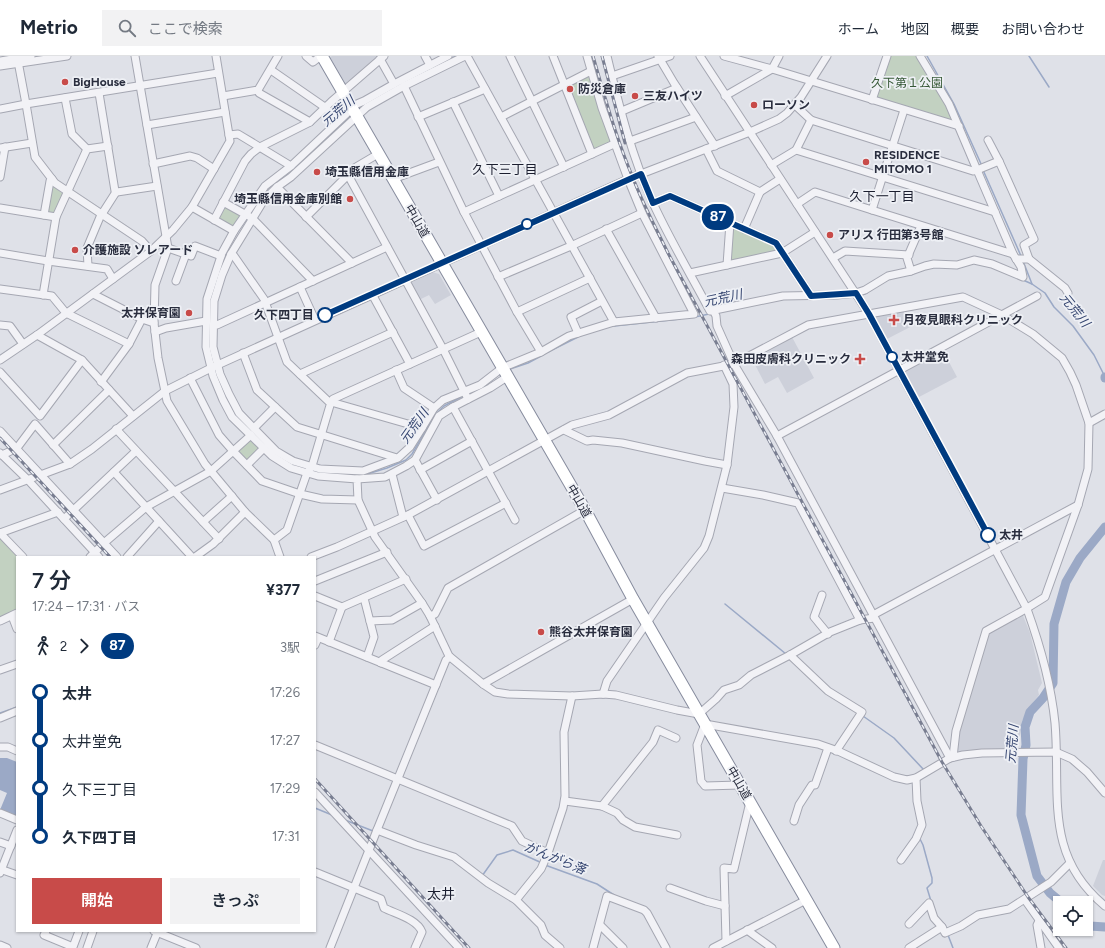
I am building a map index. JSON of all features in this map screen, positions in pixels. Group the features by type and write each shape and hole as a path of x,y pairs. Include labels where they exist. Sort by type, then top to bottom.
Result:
{"highway":[{"name":"中山道","path":"323,57 480,332 585,510 633,599 834,948"}],"street":[{"path":"0,66 17,59 31,56"},
{"path":"0,61 67,56"},
{"path":"135,56 168,248 155,285 154,323 158,358 167,401 205,464 245,512 274,540 280,556"},
{"path":"0,360 37,335 151,251 166,237 192,207 229,144 229,135 216,56"},
{"path":"223,96 258,90 278,56"},
{"path":"306,56 313,62 323,57"},
{"path":"424,56 430,65"},
{"path":"448,56 357,104 354,113 291,177 277,187 234,231 221,256 206,299 206,348 239,413 276,450 293,461 327,470 364,471 398,458 410,447 434,408 443,400 505,373 578,333 614,322 694,314 642,213 614,144 587,56"},
{"path":"505,373 490,388 439,416 415,460 385,477 357,479 326,477 291,468 272,456 232,417 224,400 214,366 213,347 214,301 222,275 249,216 265,186 291,166 338,121 368,107 404,86 466,56 614,322"},
{"path":"510,56 564,167"},
{"path":"552,56 592,154"},
{"path":"607,56 630,141 641,174 674,246 710,311 714,313 734,364 777,436 951,757"},
{"path":"612,76 659,58 670,56"},
{"path":"700,56 869,314 996,549 1026,609 1035,632 1052,700 1055,724 1059,823 1064,847 1070,863 1084,886 1105,906"},
{"path":"724,56 772,69 959,126"},
{"path":"725,96 772,69 779,56"},
{"path":"0,490 42,476 70,464 92,449 165,391 214,366 628,179 715,146 779,119 795,105 827,56"},
{"path":"872,100 888,56"},
{"path":"714,313 783,296 856,293 865,290 888,276 934,264 957,265 974,260 992,264 1023,277 1021,267 995,212 981,168 949,104 920,56"},
{"path":"214,220 245,161 260,147 310,122 382,58 394,84"},
{"path":"659,58 715,146"},
{"path":"17,59 35,157 55,183 142,241 151,251"},
{"path":"271,70 326,108 338,121"},
{"path":"501,117 591,71"},
{"path":"0,109 218,73"},
{"path":"404,86 464,212 517,312 541,352"},
{"path":"622,111 677,88"},
{"path":"418,117 485,89"},
{"path":"258,90 259,93 310,122"},
{"path":"88,266 87,248 101,214 116,192 99,92"},
{"path":"66,98 72,134 87,149"},
{"path":"453,102 499,196"},
{"path":"795,105 811,120 973,171 999,161"},
{"path":"872,210 904,110"},
{"path":"146,125 225,112"},
{"path":"630,141 696,117"},
{"path":"771,165 796,150 811,120"},
{"path":"229,135 238,134 291,166"},
{"path":"988,140 1034,239 1024,245 1028,258 1065,288 1068,293"},
{"path":"0,177 3,147 32,142"},
{"path":"464,212 614,144"},
{"path":"87,149 108,146"},
{"path":"43,295 56,217 87,149"},
{"path":"706,149 717,171 760,192"},
{"path":"796,150 995,212"},
{"path":"306,217 356,167 378,154"},
{"path":"153,164 190,156 197,158 214,169"},
{"path":"393,179 439,162"},
{"path":"348,176 443,349 468,399"},
{"path":"744,229 760,192 780,178"},
{"path":"44,215 50,181 52,179"},
{"path":"116,192 157,186"},
{"path":"277,187 352,263"},
{"path":"797,204 815,192 1016,257 1028,258"},
{"path":"653,203 670,196 776,243 811,296"},
{"path":"223,202 249,216 313,281"},
{"path":"192,207 234,231"},
{"path":"0,208 56,217"},
{"path":"498,277 571,246 642,213"},
{"path":"727,265 730,223"},
{"path":"911,271 907,258 921,226"},
{"path":"606,229 656,318"},
{"path":"690,273 782,253 815,232"},
{"path":"168,248 191,256 195,246 221,256"},
{"path":"214,324 216,325 387,247"},
{"path":"833,258 845,251 909,255"},
{"path":"0,253 107,269 113,278"},
{"path":"176,281 186,254"},
{"path":"231,254 234,256 266,302 287,362 328,401 422,428"},
{"path":"517,312 590,278"},
{"path":"300,287 315,320"},
{"path":"0,289 52,296 66,313 129,344"},
{"path":"93,294 142,319 154,323"},
{"path":"372,294 410,364"},
{"path":"777,436 1037,296"},
{"path":"313,556 405,516 489,472 572,425 609,415 687,372 734,364 808,326 963,297 1002,315 1033,334 1062,358 1076,385 1088,423 1088,469 1078,506 1045,596 1026,609 986,631 956,731 951,757"},
{"path":"578,333 571,316 602,301"},
{"path":"101,382 129,344 142,319"},
{"path":"155,332 166,328 206,321"},
{"path":"0,326 10,326 23,344"},
{"path":"300,374 393,332"},
{"path":"274,540 287,530 307,473 312,466 333,399 480,332"},
{"path":"37,335 82,360 133,416"},
{"path":"243,353 257,390 296,427 321,436 398,458"},
{"path":"82,360 17,448 1,454 58,512 95,555 104,543 146,507 211,471 251,435"},
{"path":"603,694 607,681 664,598 704,548 710,536 727,464 734,406 733,384 724,366"},
{"path":"396,370 404,388 434,408"},
{"path":"0,372 40,416"},
{"path":"190,378 219,435 233,452 262,481 300,494 331,500 358,500"},
{"path":"52,444 109,390"},
{"path":"254,428 275,407"},
{"path":"453,407 515,520"},
{"path":"1088,423 1105,414"},
{"path":"35,424 70,464"},
{"path":"116,430 219,539"},
{"path":"564,430 587,441 593,440 622,443 705,461 727,464"},
{"path":"0,431 116,556"},
{"path":"420,470 472,442"},
{"path":"247,465 264,448"},
{"path":"64,519 136,451"},
{"path":"415,460 436,500"},
{"path":"114,472 159,521 194,556"},
{"path":"392,474 405,516 424,546 506,503"},
{"path":"357,479 358,500 373,531 430,616 450,657 483,684 496,692 508,694 572,696 603,694 616,695 700,714 724,690 739,685 750,675 828,634 860,620 874,617 996,549 1078,506"},
{"path":"722,488 798,503 860,620"},
{"path":"203,522 232,496"},
{"path":"430,616 435,614 448,588 585,510"},
{"path":"22,556 0,533 58,512"},
{"path":"197,556 206,551 245,512"},
{"path":"129,556 159,521"},
{"path":"316,581 387,552"},
{"path":"316,596 342,607 406,580"},
{"path":"822,595 814,616 828,634"},
{"path":"364,598 374,637 366,657"},
{"path":"483,684 633,599"},
{"path":"370,621 392,620 422,603"},
{"path":"329,642 342,607"},
{"path":"0,621 15,615"},
{"path":"381,663 382,660 435,626"},
{"path":"317,637 436,685"},
{"path":"790,655 828,692 862,712 836,751"},
{"path":"330,948 446,660 450,657"},
{"path":"0,670 16,664"},
{"path":"516,900 541,869 560,820 565,801 564,732 572,696"},
{"path":"0,718 16,711"},
{"path":"740,784 705,786 701,781 697,745 705,724 818,744 894,777 907,780 916,778 951,757 982,753 1056,752 1072,759 1087,772 1105,793"},
{"path":"602,806 653,742 658,730 676,738"},
{"path":"316,745 512,826 522,841 548,853"},
{"path":"0,748 8,747 16,751"},
{"path":"794,821 799,805 814,784 828,748"},
{"path":"901,860 916,839 922,825 917,801 916,778"},
{"path":"316,793 459,948"},
{"path":"565,801 602,806 617,813 623,820 635,827 677,835"},
{"path":"726,941 724,868 734,869 750,802"},
{"path":"0,813 16,820"},
{"path":"377,830 416,845 454,857 488,883 516,900 541,925 545,935 560,948"},
{"path":"16,832 1,870 16,875"},
{"path":"0,842 10,846"},
{"path":"909,924 929,903 934,918 945,933 961,926 978,915 1009,910 1051,882 1070,863"},
{"path":"316,872 381,899 384,908 411,920 420,928 422,932 415,948"},
{"path":"670,888 725,906"},
{"path":"593,948 607,896 644,910 666,948"},
{"path":"713,948 806,900"},
{"path":"1025,900 1059,948"},
{"path":"1039,921 1037,925 1041,948"},
{"path":"600,925 623,948"},
{"path":"909,948 942,927"},
{"path":"747,930 772,948"},
{"path":"46,932 44,935 73,947 79,932"},
{"path":"87,948 93,932"},
{"path":"151,948 156,932"},
{"path":"158,932 196,948"},
{"path":"0,944 7,948"}],"shaded area":[{"path":"382,56 347,86 330,57"},
{"path":"432,272 439,274 451,295 435,304 429,295 419,300 410,283 410,281"},
{"name":"月夜見眼科クリニック","path":"905,309 914,325 887,339 874,314"},
{"path":"792,337 814,378 787,393 778,377 765,384 752,359"},
{"path":"942,349 957,377 919,397 904,370"},
{"path":"1022,613 1030,633 1042,683 1038,690 1039,695 1030,706 1022,721 1018,748 955,752 958,732 988,632"},
{"path":"1103,860 1105,860 1105,896 1093,886"}],"green space":[{"name":"久下第１公園","path":"890,56 918,56 946,102 955,123 875,98"},
{"path":"590,76 611,140 609,144 593,151 567,85"},
{"path":"51,184 63,194 55,213 53,214 47,213"},
{"path":"224,205 242,213 233,227 217,219"},
{"path":"732,226 774,244 779,252 729,262"},
{"path":"250,439 261,449 247,463 237,452"},
{"path":"0,537 18,556 16,556 16,611 0,619"}],"water":[{"path":"0,758 7,758 16,762 16,818 0,810 7,793 0,790"}],"waterway":[{"name":"元荒川","path":"450,59 456,56"},
{"name":"元荒川","path":"927,56 954,104 982,166"},
{"path":"1029,56 1049,87"},
{"name":"元荒川","path":"319,145 352,115"},
{"name":"元荒川","path":"983,170 1021,256"},
{"name":"元荒川","path":"224,258 228,249"},
{"name":"元荒川","path":"1023,261 1032,284"},
{"name":"元荒川","path":"956,268 964,266"},
{"name":"元荒川","path":"1023,280 1045,293 1054,307 1073,326 1094,355 1105,377"},
{"name":"元荒川","path":"859,296 867,293"},
{"name":"元荒川","path":"785,299 805,299"},
{"name":"元荒川","path":"695,317 709,314"},
{"name":"元荒川","path":"614,326 680,319"},
{"name":"元荒川","path":"548,352 578,337"},
{"name":"元荒川","path":"510,369 528,363 541,356"},
{"name":"元荒川","path":"219,380 236,415 244,423"},
{"name":"元荒川","path":"483,387 491,381"},
{"name":"元荒川","path":"351,475 364,475 406,460 412,454 436,414 444,406 463,396"},
{"name":"元荒川","path":"311,470 321,473"},
{"name":"元荒川","path":"1054,896 1037,876 1021,815 1023,759 1026,745 1025,727 1030,712 1043,698 1053,683 1054,624 1066,582 1080,558 1105,527"},
{"path":"725,604 786,654"},
{"name":"がんがら落","path":"0,713 16,707"},
{"path":"863,716 894,738 924,770"},
{"name":"がんがら落","path":"316,808 332,815"},
{"name":"がんがら落","path":"345,820 373,831"},
{"path":"920,839 932,878 932,883 927,888 931,901"},
{"name":"がんがら落","path":"482,876 497,855 513,850 542,863"},
{"name":"がんがら落","path":"545,865 597,884 614,895"},
{"name":"元荒川","path":"1093,926 1105,927"},
{"path":"948,935 953,948"}],"railway":[{"path":"593,56 621,148 641,197 668,253 942,762 981,826 1028,897 1066,948"},
{"path":"602,56 625,143"},
{"path":"0,438 109,556"},
{"path":"316,780 469,948"}],"bus line":[{"name":"87","path":"325,315 641,174 653,203 670,196 776,243 811,296 856,293 869,314 988,535"}],"place":[{"name":"BigHouse","path":"65,82"},
{"name":"防災倉庫","path":"570,89"},
{"name":"三友ハイツ","path":"635,96"},
{"name":"ローソン","path":"754,105"},
{"name":"RESIDENCE MITOMO 1","path":"866,162"},
{"name":"埼玉縣信用金庫","path":"317,172"},
{"name":"埼玉縣信用金庫別館","path":"350,199"},
{"name":"アリス 行田第3号館","path":"830,235"},
{"name":"介護施設 ソレアード","path":"75,250"},
{"name":"太井保育園","path":"189,313"},
{"name":"久下四丁目","path":"325,315"},
{"name":"月夜見眼科クリニック","path":"894,320"},
{"name":"太井堂免","path":"892,357"},
{"name":"森田皮膚科クリニック","path":"860,359"},
{"name":"太井","path":"988,535"},
{"name":"熊谷太井保育園","path":"541,632"}],"district":[{"name":"久下三丁目","path":"505,169"},
{"name":"久下一丁目","path":"882,196"},
{"name":"太井","path":"441,894"}]}
